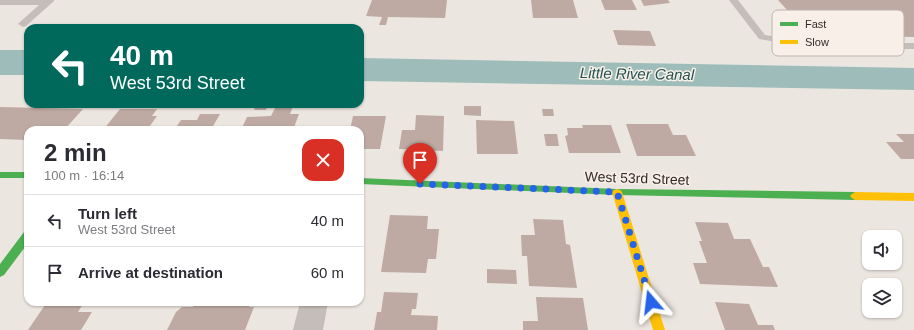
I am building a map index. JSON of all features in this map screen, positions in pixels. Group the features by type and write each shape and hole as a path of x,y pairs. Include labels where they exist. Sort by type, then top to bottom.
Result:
{"street":[{"path":"0,175 24,175"},
{"name":"West 53rd Street","path":"364,181 617,192 914,197"},
{"path":"617,192 659,330"},
{"path":"0,272 24,240"},
{"path":"308,330 313,306"}],"lane":[{"path":"733,0 762,37 772,39"},
{"path":"0,2 50,2"},
{"path":"23,24 50,2"}],"water":[{"path":"0,50 24,50 24,75 0,75"},
{"name":"Little River Canal","path":"364,58 914,68 914,90 364,81"}],"building":[{"path":"372,0 447,0 445,18 388,17 386,25 379,25 382,17 366,16"},
{"path":"531,0 573,0 578,18 533,18"},
{"path":"601,0 632,0 637,10 605,10"},
{"path":"641,0 668,0 670,3 644,6"},
{"path":"778,0 914,0 914,37 904,37 904,10 787,10"},
{"path":"613,30 650,31 656,46 618,45"},
{"path":"464,106 481,106 481,116 464,115"},
{"path":"0,107 83,109 68,126 24,126 24,140 0,139"},
{"path":"255,108 267,108 266,110 254,110"},
{"path":"275,108 292,108 290,114 299,114 294,126 243,126 247,117 271,116"},
{"path":"120,109 157,109 152,116 157,116 150,126 106,126"},
{"path":"542,109 553,109 554,116 543,116"},
{"path":"200,114 220,114 213,126 177,126 181,120 197,120"},
{"path":"416,115 444,116 443,151 399,149 402,130 415,130"},
{"path":"353,116 386,116 380,149 364,149 364,126 351,126"},
{"path":"476,120 514,121 518,154 477,154"},
{"path":"626,124 668,124 673,135 686,135 696,156 637,156"},
{"path":"582,125 611,125 621,153 569,153 565,136 568,135 567,128 583,128"},
{"path":"544,134 557,134 559,146 546,146"},
{"path":"896,134 914,134 914,159 901,159 886,142 904,142"},
{"path":"390,215 428,216 427,229 439,229 436,259 428,259 426,273 381,272"},
{"path":"533,219 563,220 566,244 570,245 577,288 529,286 527,256 522,256 521,235 535,235"},
{"path":"695,222 728,223 734,239 750,239 763,267 769,267 778,287 700,284 693,263 707,263 699,241 702,241"},
{"path":"487,269 516,270 517,284 487,283"},
{"path":"384,292 418,293 416,309 412,309 411,315 438,316 437,330 374,330 377,312 381,312"},
{"path":"536,297 583,298 588,330 523,330 523,321 538,321"},
{"path":"715,302 749,304 758,325 773,325 775,330 725,330"},
{"path":"44,306 82,306 78,312 92,312 81,330 28,330"},
{"path":"182,307 254,307 245,330 167,330 176,312"}],"traffic: fast":[{"path":"0,175 24,175"},
{"path":"364,181 617,192 855,196"},
{"path":"0,272 24,240"}],"traffic: slow":[{"path":"617,192 659,330"},
{"path":"855,196 914,197"}],"route":[{"path":"420,184 617,192 651,302"}]}
